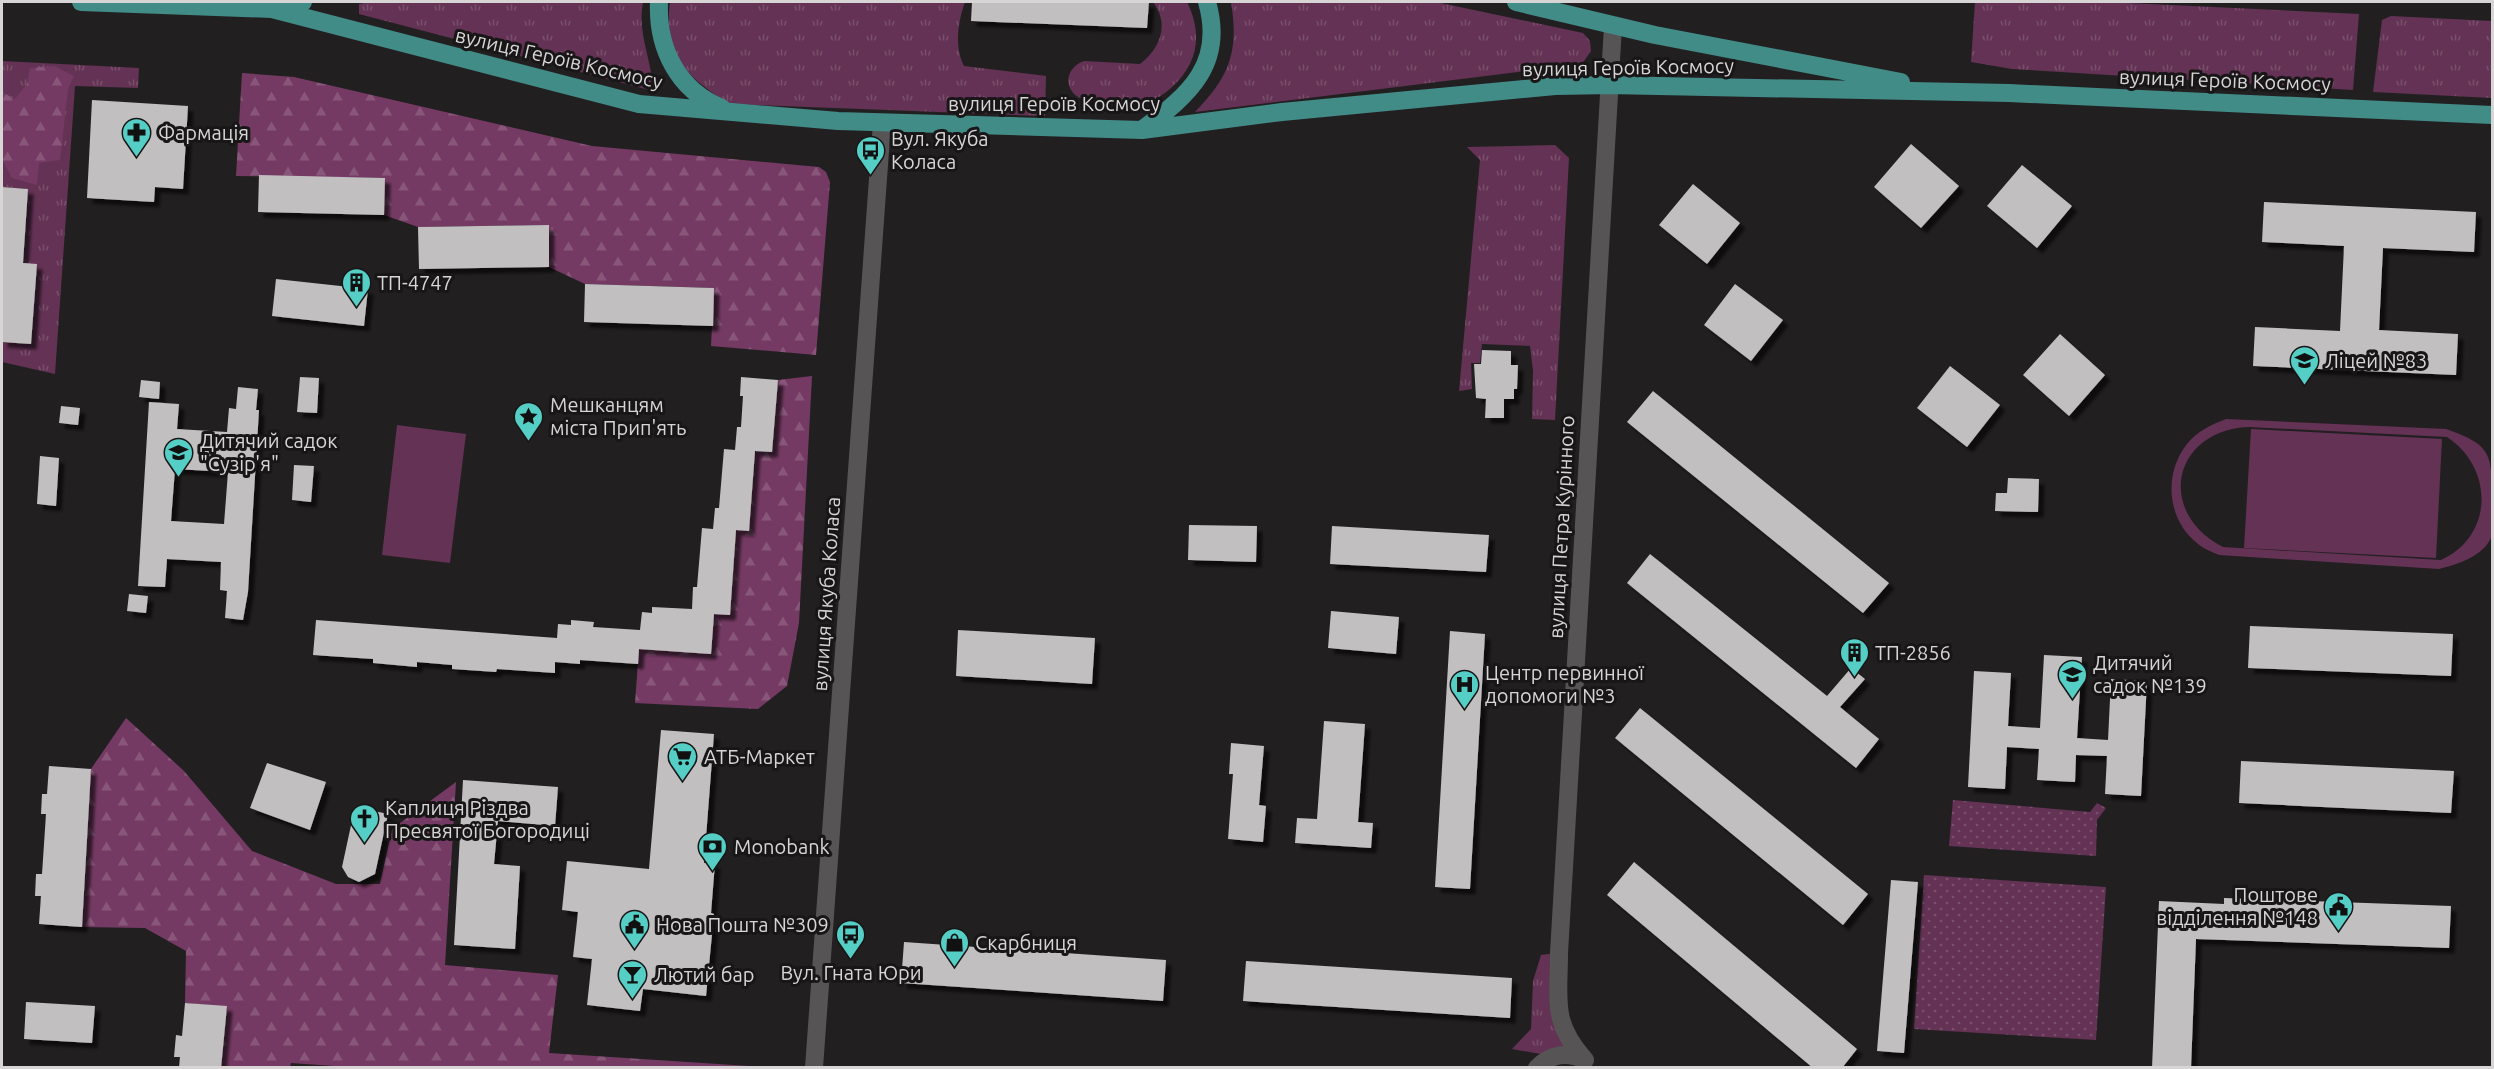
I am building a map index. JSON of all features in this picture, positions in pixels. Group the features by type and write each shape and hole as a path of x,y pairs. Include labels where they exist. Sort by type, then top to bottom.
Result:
{"main road":[{"name":"вулиця Героїв Космосу","path":"81,2 272,9 639,104 882,123 1142,130 1293,111 1555,86 1610,85 1955,92 2493,115"},
{"name":"вулиця Героїв Космосу","path":"272,9 303,2"},
{"path":"659,2 658,21 662,41 680,78 695,93 712,104 732,112"},
{"path":"1142,130 1176,105 1198,82 1210,53 1212,19 1207,2"},
{"name":"вулиця Героїв Космосу","path":"1516,2 1613,26 1955,92"}],"street":[{"name":"вулиця Петра Курінного","path":"1589,1064 1567,1040 1559,1014 1559,953 1613,26"},
{"name":"вулиця Якуба Коласа","path":"814,1068 882,123"},
{"path":"1537,1068 1549,1058 1560,1054 1589,1064"}],"green space":[{"path":"369,2 643,2 643,36 653,91 359,14 359,4"},
{"path":"670,2 965,2 958,34 959,50 964,66 1046,76 1045,116 730,104 702,85 681,63 670,37"},
{"path":"1153,2 1187,2 1192,14 1196,37 1195,48 1192,59 1180,79 1163,94 1147,102 1082,99 1071,91 1068,80 1077,64 1084,61 1140,64 1147,58 1157,44 1162,27 1158,10"},
{"path":"1231,2 1436,2 1583,33 1590,41 1591,51 1582,64 1195,112 1217,87 1229,62 1234,35"},
{"path":"1975,2 2107,2 2359,14 2353,90 2012,69 1971,62"},
{"path":"2391,16 2492,21 2492,98 2373,92 2382,20"},
{"path":"2,61 139,68 138,88 75,86 55,374 2,362 2,342 31,344 37,265 23,263 28,189 2,187"},
{"path":"54,66 74,76 68,89 60,160 39,163 37,185 12,178 2,159 2,89 5,94 15,99 27,84 30,68"},
{"path":"242,73 294,77 592,146 819,167 826,172 830,182 816,355 711,346 714,288 585,284 549,267 548,225 418,227 384,215 385,178 236,176"},
{"path":"1555,145 1569,158 1555,420 1532,419 1533,371 1530,346 1482,344 1480,363 1471,363 1472,389 1459,391 1480,160 1467,147"},
{"path":"812,376 799,623 787,686 758,709 635,703 639,649 714,614 730,614 736,530 749,531 755,451 772,452 778,380"},
{"path":"2226,419 2446,429 2473,440 2481,446 2490,462 2492,536 2483,549 2476,554 2462,562 2439,569 2219,555 2205,549 2188,534 2175,510 2172,496 2174,469 2179,456 2191,439 2210,426","holes":["2249,427 2447,437 2462,450 2473,466 2480,483 2482,501 2479,519 2471,535 2458,549 2441,560 2223,547 2201,532 2188,514 2181,494 2182,475 2189,457 2203,442 2223,432"]},
{"path":"397,425 466,434 450,563 382,555"},
{"path":"2251,429 2442,439 2436,558 2244,548"},
{"path":"126,718 184,771 252,851 336,884 380,884 392,829 456,782 445,965 558,975 549,1053 765,1067 363,1068 291,1063 290,1067 221,1067 227,1007 185,1003 186,951 145,928 82,927 91,769"},
{"path":"1953,800 2090,812 2097,803 2106,808 2097,820 2096,856 1949,846"},
{"path":"1924,875 2106,887 2096,1040 1914,1029"},
{"path":"1556,953 1575,1053 1546,1055 1512,1049 1531,1029 1533,981 1541,955"}],"building":[{"path":"972,2 1149,2 1147,28 971,21"},
{"name":"Фармація","path":"92,100 188,106 183,189 155,187 154,202 87,198"},
{"path":"1911,144 1959,186 1921,228 1874,187"},
{"path":"2022,165 2072,206 2037,248 1987,206"},
{"path":"259,175 385,178 384,215 258,212"},
{"path":"1693,184 1740,223 1707,264 1659,225"},
{"path":"2,187 28,189 23,263 37,264 31,344 2,342"},
{"path":"2264,202 2476,212 2474,252 2383,248 2379,330 2458,334 2456,375 2253,366 2255,327 2340,331 2344,246 2262,242"},
{"path":"549,225 549,267 419,269 418,227"},
{"path":"276,279 368,289 364,326 272,316"},
{"path":"585,284 714,288 713,326 584,322"},
{"path":"1735,284 1783,320 1751,361 1704,325"},
{"path":"2060,334 2105,375 2069,416 2023,375"},
{"path":"1482,350 1511,351 1511,365 1518,365 1517,389 1514,389 1514,399 1504,399 1504,418 1485,418 1486,399 1476,398 1474,364 1481,364"},
{"path":"1950,366 2000,405 1967,447 1917,408"},
{"path":"300,377 319,378 317,413 297,412"},
{"path":"741,377 778,380 772,452 755,451 749,531 736,530 730,615 714,614 711,654 639,649 638,664 580,660 580,664 555,662 555,673 452,669 452,665 417,662 417,667 373,663 373,659 313,655 316,620 557,638 558,624 571,625 571,620 594,622 593,627 640,630 642,612 652,613 652,607 692,609 693,587 697,587 702,528 713,529 715,508 719,508 724,449 735,450 737,427 741,427 743,396 740,396"},
{"path":"141,380 160,382 159,399 139,397"},
{"path":"238,387 258,389 256,410 259,410 248,592 243,620 225,618 227,591 220,590 221,562 167,559 165,587 138,586 149,402 179,404 177,429 227,432 229,408 236,409","holes":["175,469 228,472 224,524 171,521"]},
{"path":"1653,391 1889,583 1863,613 1627,422"},
{"path":"61,406 80,408 78,425 59,423"},
{"path":"40,456 59,458 56,506 37,504"},
{"path":"294,465 314,466 311,502 292,500"},
{"path":"2008,478 2039,479 2038,512 1995,511 1996,493 2007,493"},
{"path":"1189,525 1257,526 1256,562 1188,560"},
{"path":"1332,526 1489,535 1486,572 1330,564"},
{"path":"1650,554 1827,696 1851,668 1865,679 1840,707 1879,739 1856,768 1627,583"},
{"path":"129,594 148,596 146,613 127,611"},
{"path":"1331,611 1399,617 1396,654 1328,648"},
{"path":"2250,626 2453,634 2451,676 2248,668"},
{"path":"958,630 1095,638 1092,684 956,676"},
{"name":"Центр первинної допомоги №3","path":"1450,631 1485,634 1470,889 1435,887"},
{"path":"2044,655 2082,657 2077,738 2108,740 2111,679 2147,681 2141,796 2105,794 2107,756 2076,755 2075,782 2037,780 2039,749 2007,747 2005,789 1968,787 1974,671 2011,673 2008,726 2040,728"},
{"path":"1640,708 1868,894 1843,925 1615,738"},
{"path":"1324,721 1365,724 1358,822 1373,823 1371,848 1295,843 1297,818 1317,819"},
{"path":"661,730 714,734 704,863 715,863 711,913 714,914 706,996 643,989 640,1011 587,1005 592,959 573,957 578,912 562,910 567,861 649,869"},
{"path":"1231,743 1264,746 1259,805 1266,806 1263,842 1228,839 1233,774 1229,774"},
{"path":"2241,761 2454,771 2451,813 2239,803"},
{"path":"267,763 326,782 310,830 250,808"},
{"path":"49,766 91,769 82,927 39,924 41,896 35,896 36,874 42,874 46,814 41,814 42,794 47,794"},
{"path":"463,780 558,787 555,826 498,821 494,864 520,866 515,949 454,945"},
{"name":"Каплиця Різдва Пресвятої Богородиці","path":"365,809 388,814 375,874 359,882 348,877 342,867 353,816 363,818"},
{"path":"1634,862 1857,1049 1842,1068 1813,1068 1607,895"},
{"path":"1891,880 1918,882 1904,1053 1877,1051"},
{"path":"2224,898 2451,906 2449,948 2196,939 2191,1068 2152,1068 2159,901 2224,904"},
{"path":"904,942 1166,960 1163,1001 901,983"},
{"path":"1246,961 1512,978 1510,1018 1243,1001"},
{"path":"26,1002 95,1006 92,1043 24,1039"},
{"path":"185,1003 227,1006 221,1068 179,1068 180,1057 174,1057 176,1035 182,1036"}],"place":[{"name":"Фармація","path":"137,158"},
{"name":"Вул. Якуба Коласа","path":"870,176"},
{"name":"ТП-4747","path":"356,308"},
{"name":"Ліцей №83","path":"2304,386"},
{"name":"Мешканцям міста Прип'ять","path":"529,442"},
{"name":"Дитячий садок \"Сузір'я\"","path":"179,478"},
{"name":"ТП-2856","path":"1854,678"},
{"name":"Дитячий садок №139","path":"2072,700"},
{"name":"Центр первинної допомоги №3","path":"1464,710"},
{"name":"АТБ-Маркет","path":"683,782"},
{"name":"Каплиця Різдва Пресвятої Богородиці","path":"364,844"},
{"name":"Monobank","path":"713,872"},
{"name":"Поштове відділення №148","path":"2339,932"},
{"name":"Нова Пошта №309","path":"635,950"},
{"name":"Вул. Гната Юри","path":"851,960"},
{"name":"Скарбниця","path":"954,968"},
{"name":"Лютий бар","path":"633,1000"}]}
